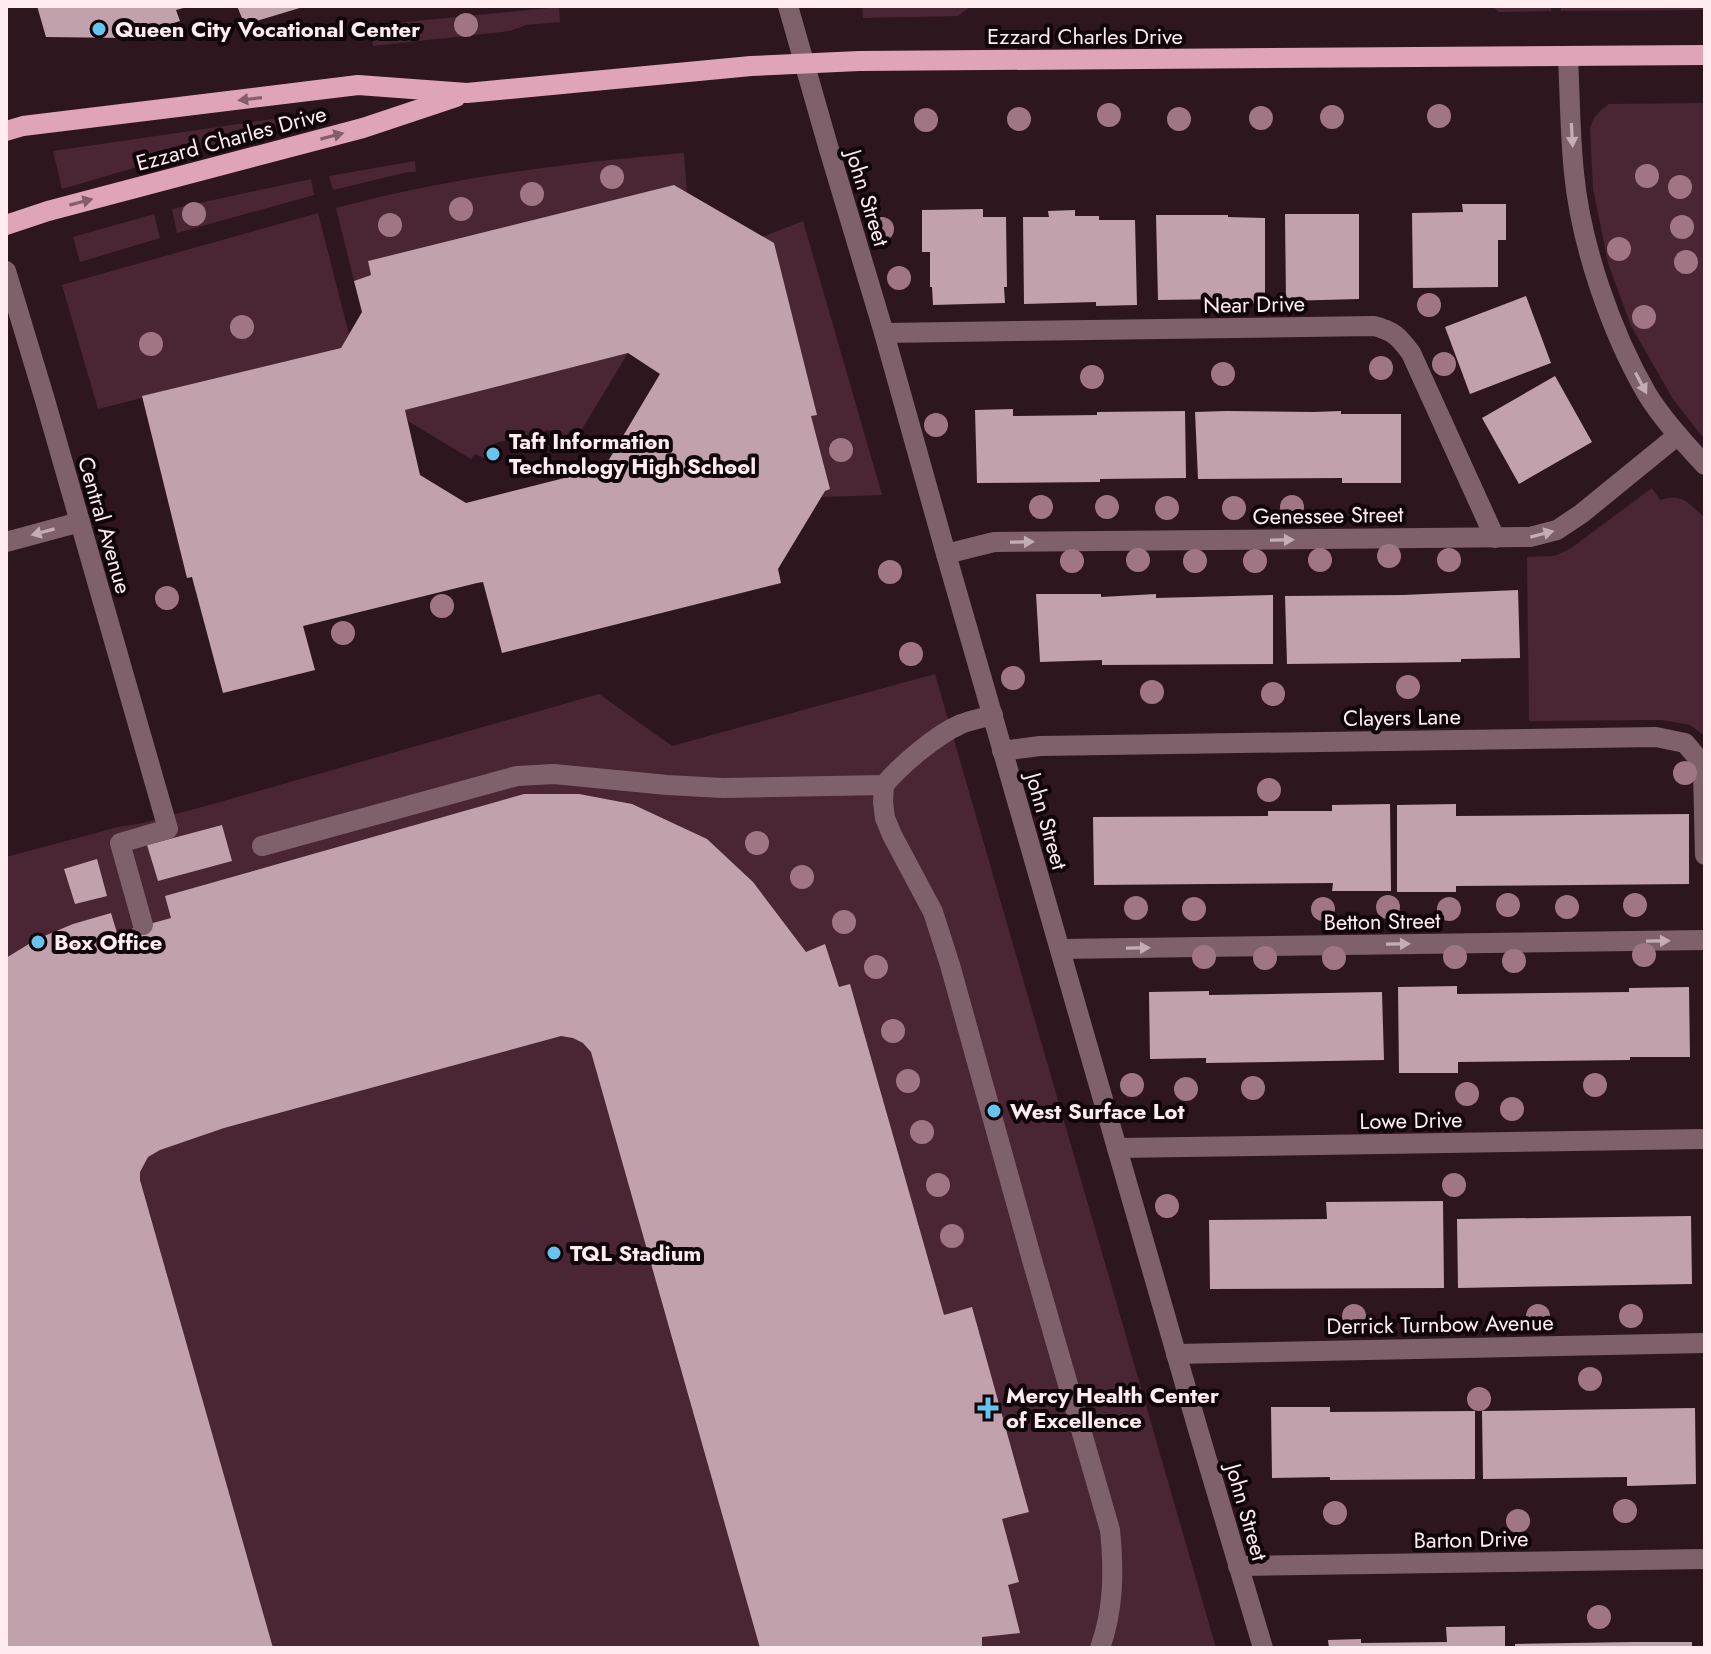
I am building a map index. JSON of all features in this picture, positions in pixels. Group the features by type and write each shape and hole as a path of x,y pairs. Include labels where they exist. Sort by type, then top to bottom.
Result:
{"main road":[{"name":"Ezzard Charles Drive","path":"6,131 39,124 358,85 467,93 737,67 859,61 1705,55"},
{"name":"Ezzard Charles Drive","path":"6,225 48,211 363,128 467,93"}],"street":[{"name":"John Street","path":"788,6 1263,1648"},
{"path":"1568,57 1574,175 1580,215 1605,302 1625,352 1648,395 1705,465"},
{"name":"Central Avenue","path":"6,271 168,829 120,843 143,925"},
{"name":"Near Drive","path":"884,333 1374,326 1390,330 1411,353 1495,538"},
{"name":"Genessee Street","path":"946,554 994,542 1530,537 1557,530 1581,514 1678,435"},
{"path":"6,542 80,522"},
{"path":"993,715 960,724 897,770 884,785 883,802 892,835 933,912 950,965 1110,1530 1113,1593 1100,1648"},
{"name":"Clayers Lane","path":"1002,751 1040,746 1656,737 1685,743 1703,770 1705,855"},
{"path":"262,846 517,776 554,774 723,788 884,785"},
{"name":"Betton Street","path":"1060,949 1705,940"},
{"name":"Lowe Drive","path":"1117,1148 1705,1139"},
{"name":"Derrick Turnbow Avenue","path":"1176,1354 1705,1343"},
{"name":"Barton Drive","path":"1238,1566 1705,1559"}],"shaded area":[{"path":"862,6 971,6 958,16 863,18"},
{"path":"1492,6 1551,6 1551,11 1499,12"},
{"path":"1561,6 1705,6 1705,10 1561,11"},
{"path":"559,7 560,22 526,25 510,31 373,46 372,34 395,23"},
{"path":"1705,103 1705,440 1673,399 1631,326 1608,263 1593,188 1590,128 1594,118 1609,104"},
{"path":"315,113 62,189 53,151"},
{"path":"684,153 687,192 674,185 368,261 371,275 354,281 336,208 422,188 509,173"},
{"path":"415,161 416,172 333,190 329,176"},
{"path":"311,179 314,195 177,233 172,209"},
{"path":"318,213 349,334 341,348 98,409 62,285"},
{"path":"154,214 160,238 80,262 73,237"},
{"path":"803,221 882,495 821,497 762,237"},
{"path":"628,353 579,434 570,430 565,439 549,430 495,443 486,459 475,454 471,459 408,421 405,410"},
{"path":"1652,488 1660,500 1680,498 1705,518 1705,736 1690,725 1663,720 1529,721 1527,557 1554,556 1570,549"},
{"name":"TQL Stadium","path":"935,674 1216,1648 6,1648 6,857 220,802 599,694 672,746"}],"building":[{"name":"Queen City Vocational Center","path":"37,6 187,7 176,10 180,21 125,38 46,37"},
{"name":"Queen City Vocational Center","path":"237,6 303,7 253,22 242,18"},
{"path":"674,185 774,243 817,415 811,416 830,489 825,491 778,569 781,583 502,653 483,582 477,583 303,626 315,670 223,693 192,577 187,578 142,396 341,348 362,312 354,281 371,275 368,261","holes":["628,353 660,374 604,468 466,503 420,475 405,410"]},
{"path":"1462,204 1506,204 1506,240 1498,240 1498,287 1413,288 1412,213 1463,212"},
{"path":"983,209 983,217 1006,217 1005,303 933,305 930,252 922,252 922,210"},
{"path":"1075,210 1075,216 1099,216 1099,220 1135,220 1137,305 1096,306 1096,302 1024,304 1023,217 1049,217 1048,211"},
{"path":"1285,214 1359,214 1359,299 1286,301"},
{"path":"1156,215 1265,218 1265,303 1229,304 1229,299 1158,300"},
{"path":"1526,296 1551,363 1470,394 1445,327"},
{"path":"1555,376 1592,442 1519,484 1482,418"},
{"path":"1013,409 1013,416 1185,411 1186,478 977,483 975,410"},
{"path":"1195,412 1401,414 1401,483 1342,483 1342,478 1198,479"},
{"path":"1518,590 1520,658 1461,659 1461,662 1287,664 1285,596"},
{"path":"1036,594 1101,594 1101,597 1156,594 1156,598 1273,595 1273,664 1102,665 1102,660 1040,662"},
{"path":"524,794 579,794 632,804 707,839 753,882 806,952 825,944 839,987 850,984 944,1315 972,1307 1029,1512 1002,1519 1019,1582 1008,1585 1020,1633 982,1637 982,1648 760,1648 591,1052 583,1043 561,1036 224,1128 148,1157 140,1172 140,1180 273,1648 6,1648 6,958 37,939 73,924 111,913 117,933 171,918 165,896"},
{"path":"1390,804 1391,891 1332,891 1333,883 1094,885 1093,817 1268,816 1268,811 1332,811 1332,805"},
{"path":"1456,804 1456,816 1689,814 1689,884 1456,886 1456,892 1397,892 1397,805"},
{"path":"222,825 232,861 158,881 147,845"},
{"path":"97,859 107,896 75,904 64,869"},
{"path":"1457,986 1457,994 1629,992 1629,988 1689,987 1690,1057 1458,1062 1458,1073 1399,1073 1398,987"},
{"path":"1209,991 1209,995 1382,992 1384,1060 1206,1063 1206,1058 1150,1059 1149,992"},
{"path":"1443,1201 1444,1288 1210,1289 1209,1220 1327,1219 1326,1202"},
{"path":"1691,1216 1692,1284 1458,1288 1457,1219"},
{"path":"1271,1407 1330,1407 1330,1412 1475,1411 1475,1479 1272,1478"},
{"path":"1695,1408 1696,1484 1627,1486 1627,1477 1483,1479 1482,1411"},
{"path":"1505,1626 1505,1648 1329,1648 1328,1640 1361,1639 1361,1643 1447,1642 1446,1627"},
{"path":"1692,1642 1692,1648 1515,1648 1515,1644"}],"place":[{"name":"Queen City Vocational Center","path":"99,29"},
{"name":"Taft Information Technology High School","path":"493,454"},
{"name":"Box Office","path":"38,942"},
{"name":"West Surface Lot","path":"994,1111"},
{"name":"TQL Stadium","path":"554,1253"},
{"name":"Mercy Health Center of Excellence","path":"988,1408"}]}
